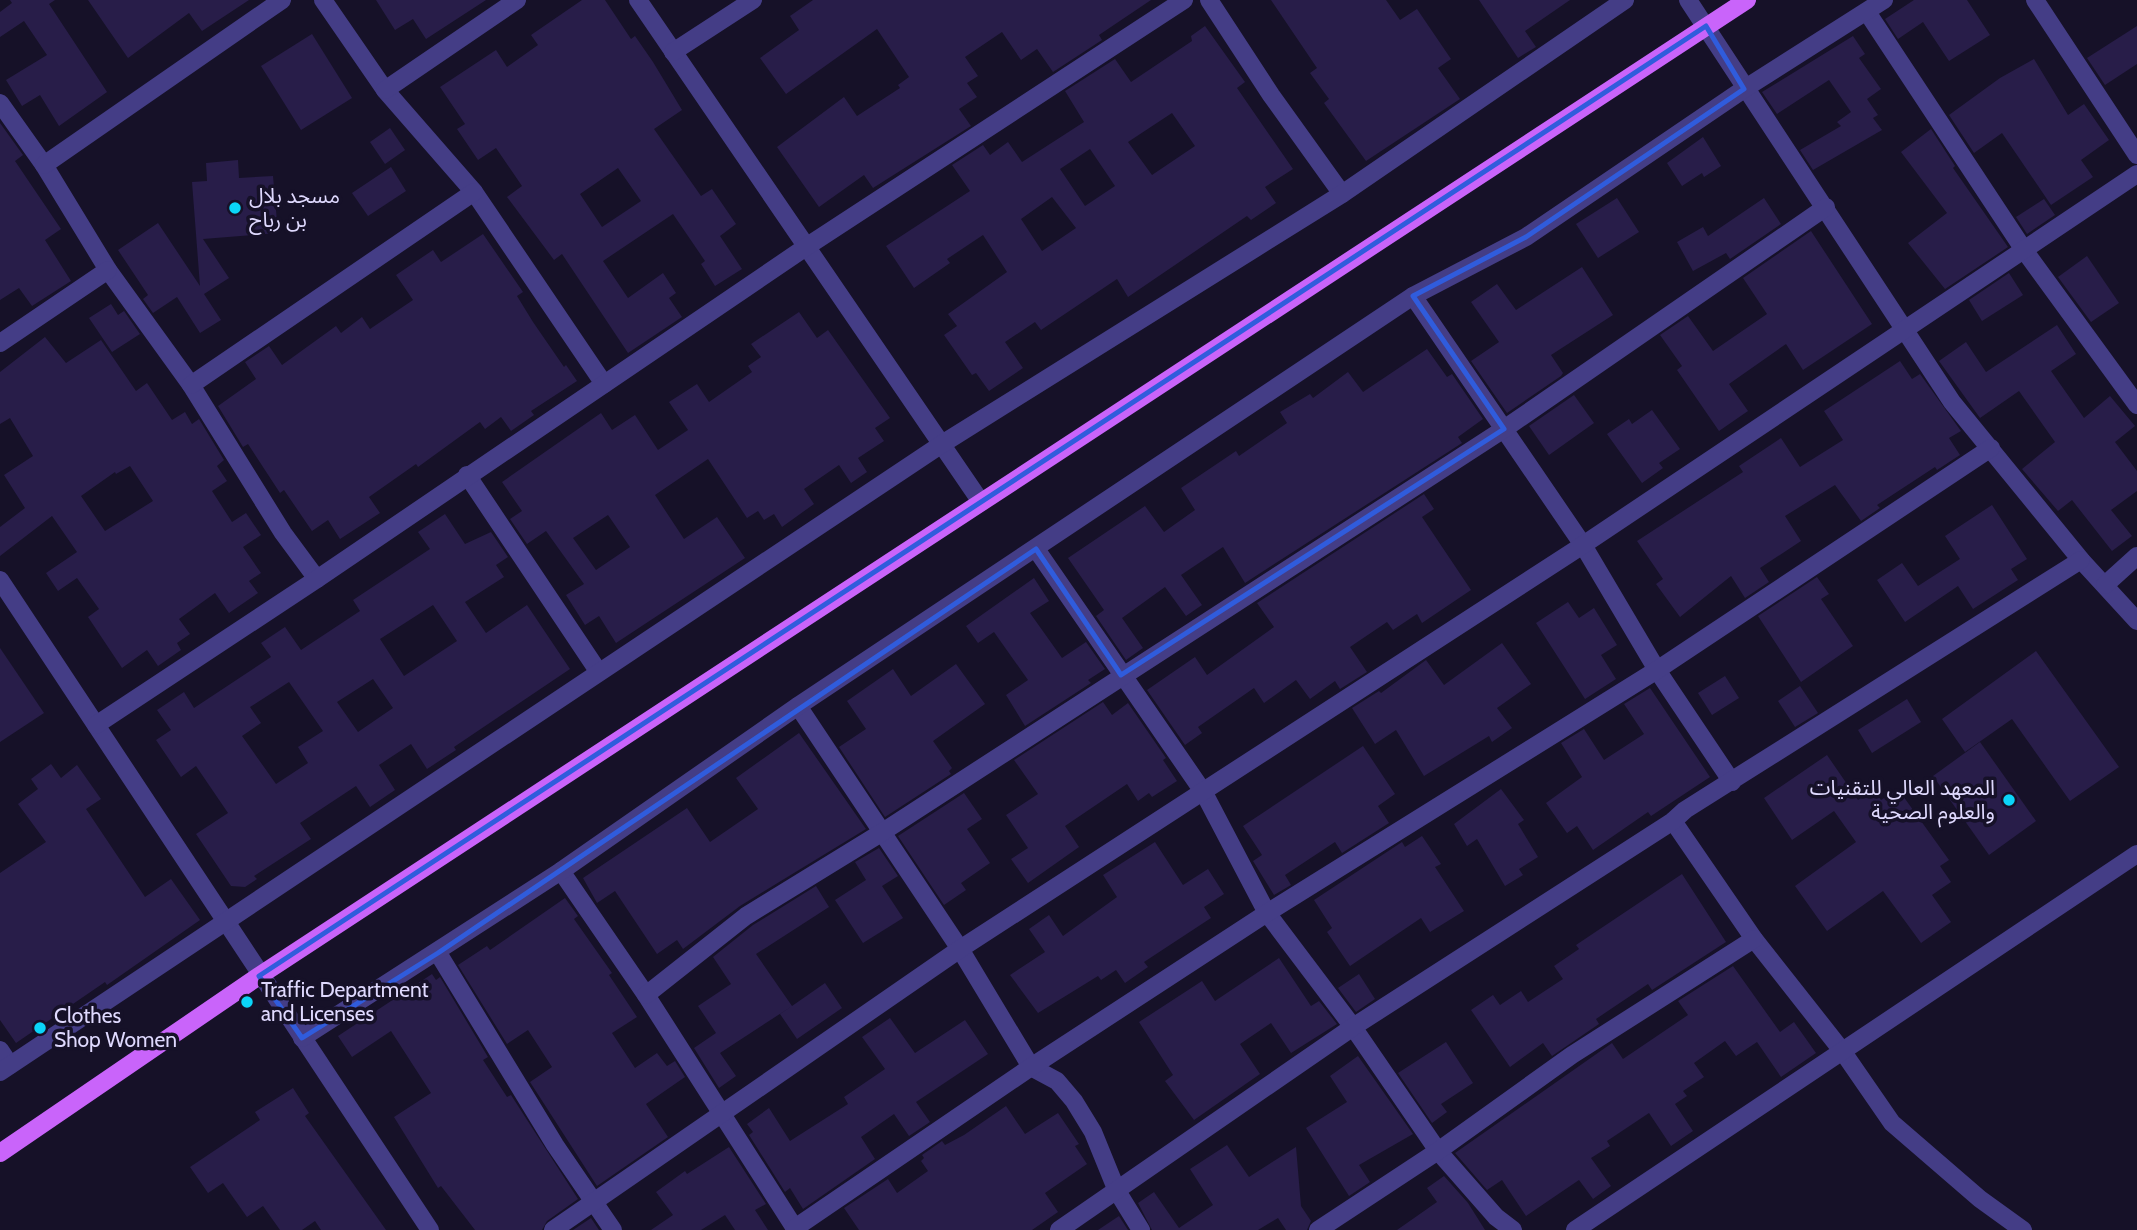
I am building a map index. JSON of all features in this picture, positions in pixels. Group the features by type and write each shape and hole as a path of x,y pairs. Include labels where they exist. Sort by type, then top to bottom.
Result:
{"main road":[{"path":"0,1153 259,976 1746,0"}],"street":[{"path":"44,165 282,0"},
{"path":"323,0 385,90 474,192 604,384"},
{"path":"385,90 517,0"},
{"path":"638,0 981,502"},
{"path":"673,52 753,0"},
{"path":"96,725 317,579 806,247 1184,0"},
{"path":"1209,0 1271,95 1342,194"},
{"path":"3,1062 224,920 942,444 1342,194 1625,0"},
{"path":"1688,0 1952,402 2081,560 2137,621"},
{"path":"302,1038 438,953 561,871 798,706 1413,296 1527,237 1744,89 1884,0"},
{"path":"2035,0 2137,155"},
{"path":"1867,12 2024,250 2137,405"},
{"path":"0,103 44,165 108,270 191,386 283,533 317,579"},
{"path":"553,1230 960,949 1583,545 2137,174"},
{"path":"191,386 474,192"},
{"path":"646,995 746,916 881,833 1121,674 1504,429 1826,207"},
{"path":"0,343 108,270"},
{"path":"1413,296 1583,545 1657,670 1732,782"},
{"path":"561,871 646,995 795,1229 1031,1067 1266,913 1657,670 1991,448"},
{"path":"467,475 598,671"},
{"path":"1035,549 1204,793 1266,913 1353,1027 1438,1151 1496,1217 1513,1230"},
{"path":"2105,585 2137,556"},
{"path":"1059,1230 1353,1027 1673,821 1685,810 2081,560"},
{"path":"0,580 259,976 430,1230"},
{"path":"798,706 960,949 1031,1067 1057,1081 1074,1101 1093,1132 1117,1191 1141,1230"},
{"path":"1673,821 1754,939 1843,1052 1892,1124 1980,1199 2023,1230"},
{"path":"1575,1230 2137,854"},
{"path":"1318,1230 1438,1151 1572,1055 1754,939"},
{"path":"438,953 555,1145 613,1230"}],"highlighted area":[{"path":"1706,26 1744,89 1526,237 1413,296 1504,429 1121,675 1036,549 438,953 302,1038 259,976"}],"building":[{"path":"10,0 55,0 49,4 107,92 59,126 40,95 22,106 6,80 47,55 24,21 0,37 0,12 12,3"},
{"path":"88,0 249,0 202,31 189,13 128,58"},
{"path":"376,0 486,0 426,39 413,19 395,30"},
{"path":"582,0 605,0 631,39 635,36 682,110 654,129 701,196 712,189 736,224 720,236 742,269 715,286 701,264 705,261 673,214 603,261 628,298 663,273 676,293 669,298 682,317 628,353 562,254 554,260 507,197 522,186 496,148 478,160 457,129 465,124 440,87 496,50 507,67 538,45 531,35","holes":["618,168 641,201 602,227 580,194"]},
{"path":"813,0 1151,0 1099,35 1102,40 1053,72 1037,49 1021,60 1002,32 965,57 978,76 967,83 977,97 959,109 971,126 873,188 864,175 819,207 777,147 844,97 857,116 900,88 898,85 909,77 877,29 786,94 760,58 799,30 790,16"},
{"path":"1271,0 1386,0 1400,20 1417,9 1451,59 1438,68 1460,99 1366,161 1324,103 1329,99 1310,73 1317,68"},
{"path":"1479,0 1570,0 1525,31 1536,47 1518,58"},
{"path":"1914,0 1967,0 1990,35 1949,61 1923,22 1898,39 1885,19"},
{"path":"1205,26 1245,82 1237,88 1293,169 1265,187 1276,203 1251,220 1247,216 1128,297 1117,279 1041,330 1035,322 1005,342 1023,368 989,391 976,373 972,375 944,335 957,326 948,314 1007,272 983,235 947,259 950,263 914,288 886,246 970,191 952,165 983,145 990,155 1008,142 1022,162 1084,122 1065,91 1115,59 1131,82 1192,41 1191,36","holes":["1172,113 1195,146 1152,175 1128,142","1090,149 1115,186 1085,206 1060,169","1052,197 1076,228 1042,251 1021,219"]},
{"path":"2137,26 2137,64 2105,85 2087,58"},
{"path":"312,34 352,98 301,130 261,66"},
{"path":"1853,36 1865,54 1859,58 1881,89 1867,99 1878,115 1873,118 1882,130 1813,170 1800,150 1841,126 1837,122 1851,112 1829,80 1777,114 1762,92"},
{"path":"2034,59 2068,115 2084,104 2109,140 2081,160 2093,177 2051,205 2002,133 1974,153 1949,115 2000,78"},
{"path":"0,123 23,155 15,161 61,229 45,240 71,281 32,306 19,288 0,300"},
{"path":"390,128 405,150 385,164 370,142"},
{"path":"1931,129 1955,166 1953,168 2008,247 1945,289 1908,243 1947,213 1901,152"},
{"path":"1703,137 1721,166 1704,177 1702,173 1682,186 1667,163"},
{"path":"238,160 239,178 273,176 278,233 203,239 229,278 204,294 221,320 200,333 177,297 153,313 143,299 148,295 118,250 158,223 200,286 192,182 207,181 206,163"},
{"path":"391,167 406,191 368,216 352,193"},
{"path":"1617,198 1639,232 1598,258 1576,224"},
{"path":"1764,198 1781,224 1730,259 1726,253 1693,271 1677,242 1703,227 1708,236"},
{"path":"2044,199 2055,215 2027,234 2016,217"},
{"path":"1811,231 1872,324 1803,370 1786,344 1729,384 1748,411 1719,431 1677,370 1682,366 1660,335 1688,316 1713,351 1767,314 1743,278"},
{"path":"483,234 523,292 517,296 533,322 577,381 531,411 534,415 511,431 501,417 485,429 480,422 418,467 416,464 369,497 380,513 340,539 328,520 312,531 284,490 280,493 248,444 243,447 218,406 256,379 245,362 269,346 282,365 336,326 341,333 362,317 370,329 413,300 396,275 433,250 441,262"},
{"path":"2087,256 2119,303 2091,322 2058,277"},
{"path":"1582,267 1613,315 1551,355 1563,373 1561,376 1507,413 1471,361 1499,342 1471,302 1497,284 1516,310"},
{"path":"2009,273 2023,295 1982,321 1969,300"},
{"path":"111,304 118,315 124,311 140,334 112,352 89,318"},
{"path":"799,312 817,338 828,330 890,418 875,428 884,441 858,458 867,472 851,483 839,465 804,489 814,504 782,527 774,514 764,520 758,511 747,518 708,459 655,495 684,539 717,517 745,558 616,643 599,616 585,625 566,595 584,584 546,531 527,544 510,519 522,511 502,482 601,413 612,430 635,415 658,450 688,430 669,402 697,384 709,402 752,372 748,366 761,357 751,344","holes":["608,515 630,547 596,570 573,538"]},
{"path":"2057,325 2076,354 2051,371 2084,418 2110,396 2135,426 2115,442 2137,471 2137,491 2111,510 2132,536 2112,551 2072,500 2058,511 2022,469 2055,442 2019,391 1980,418 1939,361 1966,342 1986,372"},
{"path":"45,337 66,363 101,340 136,391 147,383 172,420 185,412 192,424 199,419 224,460 217,466 227,481 212,491 232,522 246,513 261,535 243,547 261,573 249,581 258,593 229,613 215,593 179,619 190,634 177,643 181,650 158,666 147,650 122,668 88,617 99,609 77,578 58,591 46,573 77,552 52,516 0,556 0,527 25,508 4,475 33,456 10,418 0,424 0,372","holes":["130,466 153,501 105,531 81,496 115,472 116,474"]},
{"path":"1427,349 1447,377 1452,374 1483,419 1458,437 1462,443 1245,583 1223,547 1181,575 1202,605 1186,616 1165,587 1122,618 1143,648 1126,660 1096,616 1104,610 1068,558 1145,506 1164,532 1195,510 1181,488 1236,451 1239,456 1287,423 1280,412 1310,394 1313,398 1348,372 1363,392"},
{"path":"1900,361 1912,379 1920,374 1961,431 1949,438 1960,455 1937,470 1935,467 1877,505 1880,508 1861,521 1835,485 1785,516 1801,541 1760,568 1769,582 1745,598 1731,576 1680,617 1656,584 1663,579 1637,541 1743,472 1739,466 1781,438 1800,467 1843,440 1824,411"},
{"path":"1574,395 1594,423 1549,455 1529,426"},
{"path":"1652,410 1680,449 1659,463 1663,468 1642,483 1607,434 1629,419 1632,424"},
{"path":"1424,494 1434,509 1422,517 1471,590 1422,623 1417,614 1393,630 1387,622 1350,647 1367,672 1340,689 1335,681 1310,699 1296,680 1264,703 1254,688 1198,727 1202,733 1185,745 1147,690 1195,657 1207,675 1274,627 1257,603"},
{"path":"1992,505 2027,559 2011,569 2018,580 1973,609 1958,586 1905,622 1877,580 1902,563 1918,586 1960,559 1945,536"},
{"path":"445,514 465,544 491,532 508,557 496,565 504,577 465,602 486,633 527,605 570,669 454,747 456,750 427,769 411,744 379,765 395,790 370,807 356,786 300,823 311,839 254,876 257,879 245,887 231,886 196,834 228,813 196,766 181,777 156,740 171,730 157,710 184,692 194,708 271,657 261,643 285,627 301,650 360,611 353,600 430,549 418,532","holes":["433,605 457,641 404,676 380,639","373,679 393,708 358,732 337,702","289,682 323,731 298,747 308,763 276,784 242,736 261,723 250,707"]},
{"path":"1817,577 1829,594 1821,599 1853,646 1801,682 1758,616"},
{"path":"1034,578 1049,601 1030,613 1062,658 1086,642 1105,669 1088,680 1091,683 1025,726 1006,695 1028,680 994,632 978,643 966,626"},
{"path":"1568,602 1579,618 1594,608 1617,645 1601,655 1616,679 1585,699 1536,623"},
{"path":"1502,643 1531,684 1497,708 1512,728 1492,742 1489,736 1424,776 1396,730 1375,744 1352,708 1379,691 1381,693 1426,660 1444,685"},
{"path":"0,648 44,713 0,742"},
{"path":"2036,651 2119,767 2070,801 2012,719 1965,752 1942,719"},
{"path":"956,664 985,704 933,741 952,768 949,771 951,774 885,817 839,747 866,729 847,701 893,669 911,696"},
{"path":"1725,676 1739,698 1712,715 1698,693"},
{"path":"1800,686 1818,713 1795,727 1778,701"},
{"path":"1650,688 1710,777 1651,816 1648,812 1593,850 1577,826 1567,833 1546,803 1582,777 1561,743 1584,729 1604,760 1644,734 1624,704"},
{"path":"1907,699 1921,722 1872,753 1858,730"},
{"path":"1103,702 1112,715 1128,703 1166,758 1163,760 1177,781 1152,797 1149,793 1138,801 1127,784 1065,826 1079,847 1028,883 1011,859 1028,848 1006,815 1038,794 1014,760"},
{"path":"799,733 866,829 740,906 683,949 677,940 657,954 615,891 597,903 583,878 687,808 710,842 758,809 736,778"},
{"path":"1980,742 2036,821 1989,855 1933,776"},
{"path":"1363,746 1395,794 1378,806 1389,823 1342,853 1335,842 1285,875 1291,885 1274,895 1253,861 1262,855 1243,826"},
{"path":"1827,755 1858,800 1873,789 1881,800 1898,789 1949,860 1940,866 1951,882 1932,895 1951,922 1921,943 1883,891 1827,931 1795,886 1856,842 1834,811 1792,840 1764,798"},
{"path":"51,764 61,778 77,765 101,799 86,809 145,897 171,879 200,920 107,985 105,982 16,1043 0,1020 0,873 46,842 18,804 38,789 31,779"},
{"path":"1501,789 1524,820 1518,824 1538,857 1519,869 1523,875 1505,886 1477,839 1467,846 1454,824"},
{"path":"964,793 982,819 967,829 990,863 961,883 966,890 944,905 898,836"},
{"path":"1422,836 1441,864 1435,867 1464,911 1430,932 1421,918 1350,966 1327,932 1332,928 1314,900 1402,842 1405,847"},
{"path":"1155,842 1183,885 1208,869 1224,894 1204,907 1211,918 1144,962 1148,967 1125,983 1116,970 1101,980 1098,976 1038,1013 1010,975 1045,952 1029,929 1049,915 1063,936 1117,897 1103,875"},
{"path":"879,848 898,876 882,886 903,918 863,943 835,900 866,880 855,862"},
{"path":"1682,874 1726,942 1652,990 1648,984 1596,1019 1599,1024 1552,1056 1543,1043 1510,1067 1471,1010 1493,995 1500,1005 1521,991 1528,1002 1563,979 1554,966 1579,949 1576,945"},
{"path":"816,886 829,907 756,954 792,1006 720,1053 736,1076 719,1088 694,1048 716,1033 698,1006 731,984 713,957 753,925"},
{"path":"565,898 578,916 574,919 612,973 609,975 637,1017 612,1033 635,1068 657,1053 667,1066 675,1061 685,1077 646,1104 668,1137 597,1186 530,1082 552,1067 528,1030 507,1044 458,965 487,946 490,950"},
{"path":"1279,958 1311,1006 1319,1001 1337,1024 1291,1053 1271,1023 1240,1044 1260,1074 1194,1120 1165,1081 1173,1075 1139,1022 1202,981 1215,1001"},
{"path":"1733,966 1780,1032 1794,1022 1816,1053 1781,1077 1757,1042 1736,1056 1725,1041 1694,1063 1704,1077 1683,1091 1687,1096 1675,1104 1693,1131 1671,1146 1649,1113 1607,1141 1610,1146 1591,1158 1611,1186 1593,1199 1579,1180 1526,1216 1502,1180 1487,1190 1455,1153 1612,1043 1623,1059 1688,1015 1678,1001"},
{"path":"432,974 436,980 440,977 488,1057 483,1060 507,1097 511,1095 578,1199 547,1221 542,1230 475,1230 441,1186 438,1188 394,1117 431,1093 391,1031 352,1057 338,1036"},
{"path":"1359,974 1375,999 1356,1012 1338,988"},
{"path":"825,983 842,1008 797,1039 780,1014"},
{"path":"890,1018 915,1053 965,1020 988,1054 916,1102 930,1122 909,1136 894,1114 861,1137 875,1159 803,1209 790,1188 785,1192 749,1135 753,1132 747,1124 769,1108 790,1141 848,1104 844,1097 885,1069 862,1037"},
{"path":"1446,1042 1473,1083 1441,1104 1447,1112 1432,1123 1398,1073"},
{"path":"1358,1056 1413,1134 1359,1165 1370,1182 1349,1196 1306,1128 1347,1102 1330,1076"},
{"path":"293,1088 309,1113 305,1116 386,1230 321,1230 315,1221 302,1230 280,1230 263,1206 247,1217 223,1183 208,1193 190,1167 260,1120 255,1112"},
{"path":"1006,1106 1025,1134 1058,1113 1079,1144 1075,1146 1087,1164 1045,1193 1058,1212 1032,1230 859,1230 844,1208 888,1179 897,1193 928,1171 921,1161 924,1158 922,1155 942,1141 945,1145 964,1135"},
{"path":"1227,1145 1249,1177 1296,1147 1301,1206 1311,1221 1307,1230 1286,1230 1278,1218 1258,1230 1152,1230 1138,1203 1154,1192 1179,1228 1213,1205 1190,1169"},
{"path":"729,1147 766,1204 755,1210 768,1230 735,1230 725,1215 701,1230 651,1230 673,1215 656,1192 685,1171 687,1174"},
{"path":"1444,1176 1468,1203 1485,1230 1397,1230 1437,1202 1427,1188"},
{"path":"1119,1216 1128,1230 1098,1230"},
{"path":"591,1218 599,1230 573,1230"}],"place":[{"name":"مسجد بلال بن رباح","path":"235,208"},
{"name":"المعهد العالي للتقنيات والعلوم الصحية","path":"2009,800"},
{"name":"Traffic Department and Licenses","path":"247,1002"},
{"name":"Clothes Shop Women","path":"40,1028"}]}
